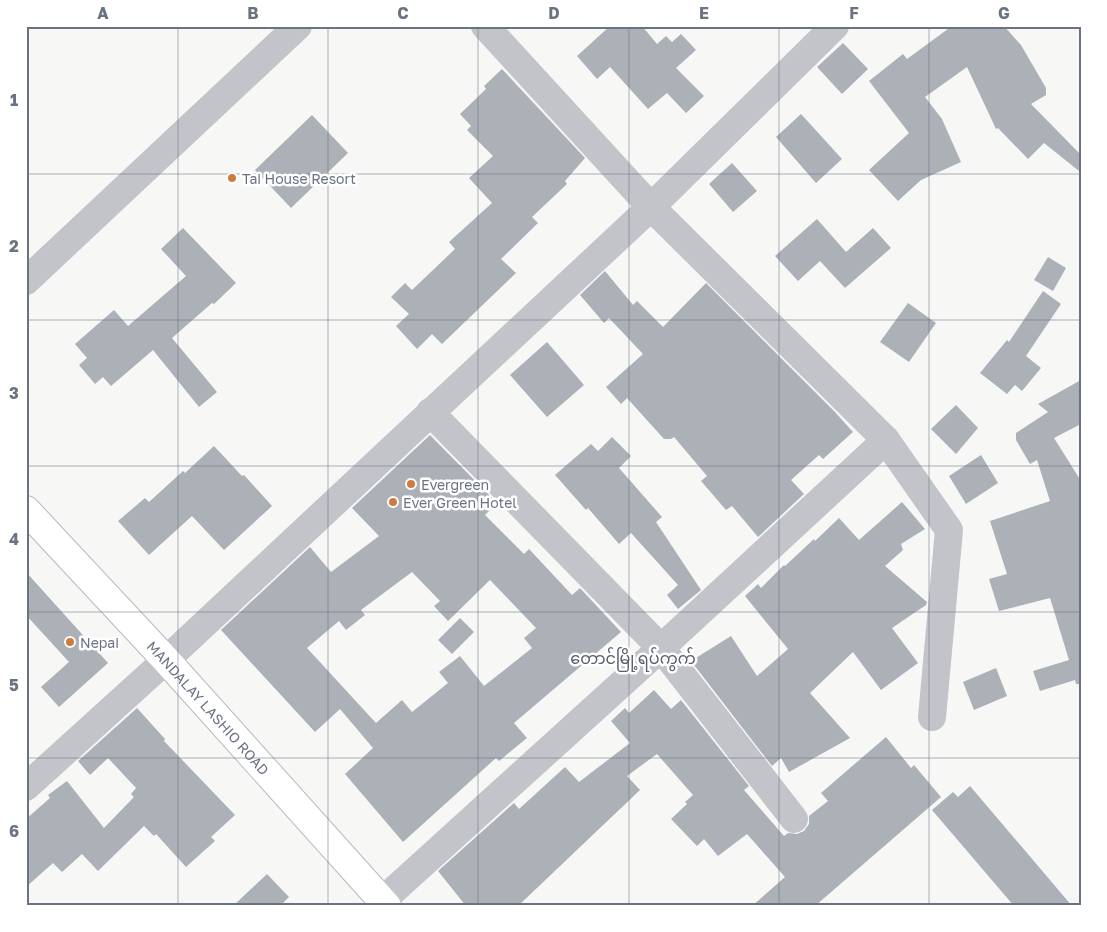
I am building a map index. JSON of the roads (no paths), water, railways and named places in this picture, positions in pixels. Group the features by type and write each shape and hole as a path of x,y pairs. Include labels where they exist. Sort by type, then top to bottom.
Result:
{"highway":[{"name":"MANDALAY LASHIO ROAD","path":"26,510 166,660 385,903"}],"street":[{"path":"26,281 298,26"},
{"path":"485,26 651,207 886,440 949,530 932,716"},
{"path":"26,787 166,660 651,207 835,26"},
{"path":"430,412 661,648 794,819"},
{"path":"385,903 886,440"}],"place":[{"name":"Tai House Resort","path":"232,178"},
{"name":"Evergreen","path":"411,484"},
{"name":"Ever Green Hotel","path":"393,502"},
{"name":"Nepai","path":"70,642"}],"district":[{"name":"တောင်မြို့ရပ်ကွက်","path":"633,658"}]}
